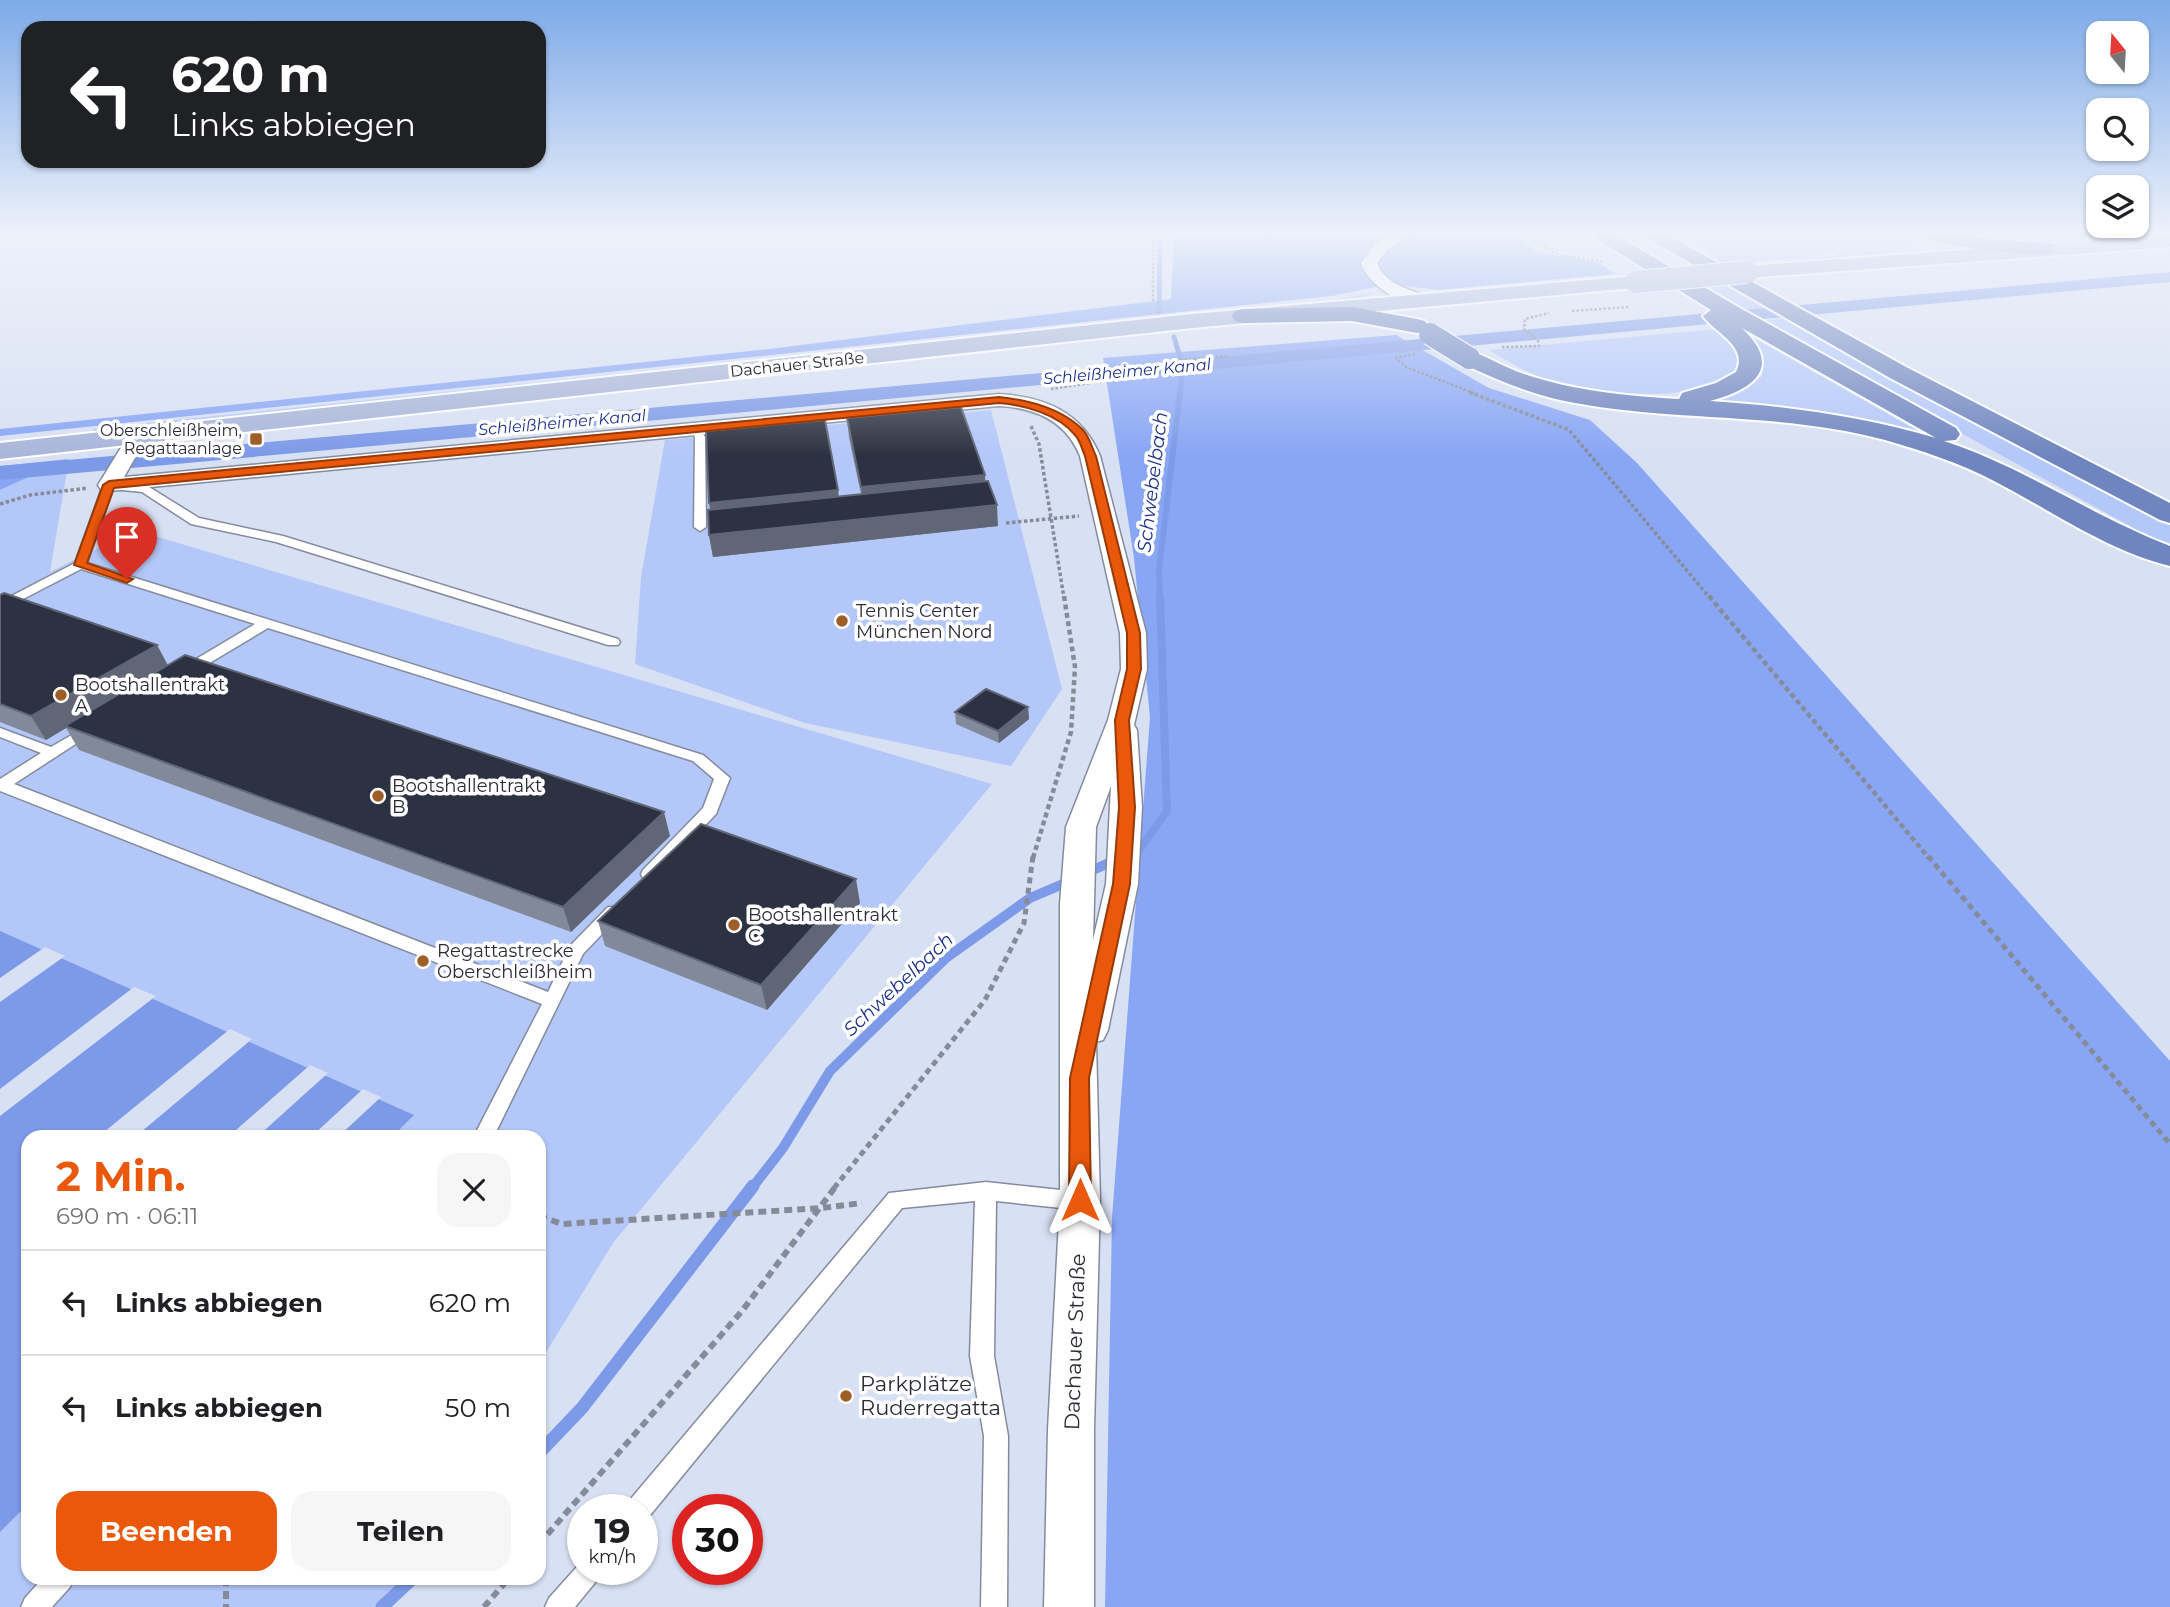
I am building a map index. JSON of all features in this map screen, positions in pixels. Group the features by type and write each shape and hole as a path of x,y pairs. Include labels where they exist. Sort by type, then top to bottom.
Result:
{"highway":[{"path":"1399,306 1428,336"},
{"path":"1422,306 1428,336"},
{"path":"1711,306 1728,318 2170,556"},
{"path":"1777,306 2170,514"},
{"path":"1243,316 1352,314 1428,336 1499,374 1555,392 1591,399 1780,412 1824,418 1912,440 1971,460 2108,532 2170,556"},
{"path":"1658,404 1717,392 1737,384 1749,373 1752,361 1748,349 1728,318"}],"main road":[{"name":"Dachauer Straße","path":"0,451 132,446 1317,306"}],"street":[{"path":"112,480 1022,401"},
{"name":"Dachauer Straße","path":"1022,401 1060,419 1080,433 1090,456 1133,633 1134,669 1122,720 1080,827 1076,904 1080,1200 1071,1430 1069,1607"},
{"path":"112,480 132,446"},
{"name":"Dachauer Straße","path":"1079,1078 1122,884 1127,807 1122,720"}],"lane":[{"path":"695,429 700,437 700,527"},
{"path":"0,607 80,565 112,480 145,488 195,522 279,539 613,642"},
{"path":"80,565 698,758 722,778 710,810 576,951 554,1001 487,1130"},
{"path":"177,677 268,622"},
{"path":"0,786 97,724"},
{"path":"0,732 51,752"},
{"path":"0,786 554,1001"},
{"path":"986,1191 982,1356 996,1436 994,1607"},
{"path":"651,1494 896,1199 986,1191 1080,1200"},
{"path":"34,1607 54,1585"},
{"path":"558,1607 576,1585"}],"path":[{"path":"1498,346 1539,346 1538,341 1524,328"},
{"path":"1428,336 1396,358 1406,367 1569,430 2170,1144"},
{"path":"546,1536 742,1311 869,1142 985,1000 1024,923 1033,855 1071,732 1074,667 1038,444 1022,401 1034,393 1060,387 1168,371 1169,362 1230,356"},
{"path":"0,504 30,495 112,480"},
{"path":"1006,523 1103,513"},
{"path":"546,1218 562,1224 822,1208 896,1199"},
{"path":"226,1607 227,1585"},
{"path":"484,1607 503,1585"}],"shaded area":[{"path":"1115,306 1237,306 0,436 0,429 769,349"},
{"path":"1289,306 87,436 94,429"},
{"path":"1730,306 1769,308 1739,311"},
{"path":"1787,318 2170,521 2170,548 1757,321"},
{"path":"1719,329 1738,348 1741,367 1719,384 1678,392 1630,393 1562,384 1528,372 1489,350"},
{"path":"1745,333 1941,444 1827,414 1780,407 1701,403 1747,388 1762,376 1759,353"},
{"path":"1396,335 1489,388 1590,420 1637,463 2170,1061 2170,1607 1105,1607 1112,1218 1150,717 1134,558 1103,358"},
{"name":"Tennis Center München Nord","path":"991,410 1062,689 1011,766 805,723 635,664 641,577 665,440"},
{"name":"Regattastrecke Oberschleißheim","path":"69,459 50,572 134,530 992,784 613,1243 546,1353 546,1130 21,1130 21,1585 403,1585 390,1607 0,1607 0,490"},
{"path":"69,459 0,490 0,466"},
{"path":"0,931 414,1115 399,1130 21,1130 21,1511 0,1532"}],"pier":[{"path":"45,947 65,956 0,1002 0,978"},
{"path":"134,987 156,996 0,1116 0,1089"},
{"path":"230,1029 252,1039 143,1130 107,1130"},
{"path":"310,1065 328,1073 265,1130 236,1130"},
{"path":"363,1089 381,1097 346,1130 319,1130"}],"building":[{"path":"961,407 985,475 861,487 847,418"},
{"path":"825,420 838,490 709,503 706,431"},
{"path":"988,481 997,505 709,535 708,510"},
{"name":"Bootshallentrakt A","path":"4,593 157,645 31,716 0,704 0,595"},
{"name":"Bootshallentrakt B","path":"185,655 664,812 563,907 65,726"},
{"path":"986,689 1028,707 998,731 955,712"},
{"name":"Bootshallentrakt C","path":"701,824 856,879 761,985 598,921"}],"waterway":[{"name":"Schwebelbach","path":"1159,306 1159,312"},
{"name":"Schleißheimer Kanal","path":"0,473 1849,306"},
{"name":"Schwebelbach","path":"1174,337 1183,367 1180,393"},
{"name":"Schwebelbach","path":"1160,598 1159,570 1180,392"},
{"name":"Schwebelbach","path":"1130,853 1140,849 1167,811 1160,596"},
{"name":"Schwebelbach","path":"1086,873 1118,859"},
{"name":"Schwebelbach","path":"752,1188 783,1148 830,1071 946,958 1030,898 1070,881"},
{"name":"Schwebelbach","path":"546,1446 582,1408 753,1186"},
{"name":"Schwebelbach","path":"382,1607 406,1585"}],"place":[{"name":"Oberschleißheim, Regattaanlage","path":"256,439"},
{"name":"Tennis Center München Nord","path":"842,621"},
{"name":"Bootshallentrakt A","path":"61,695"},
{"name":"Bootshallentrakt B","path":"378,796"},
{"name":"Bootshallentrakt C","path":"734,925"},
{"name":"Regattastrecke Oberschleißheim","path":"423,961"},
{"name":"Parkplätze Ruderregatta","path":"846,1396"}],"route":[{"path":"127,579 80,565 109,485 999,400 1027,403 1060,419 1080,433 1090,456 1133,633 1134,669 1122,720 1127,807 1122,884 1079,1078 1080,1200"}]}
